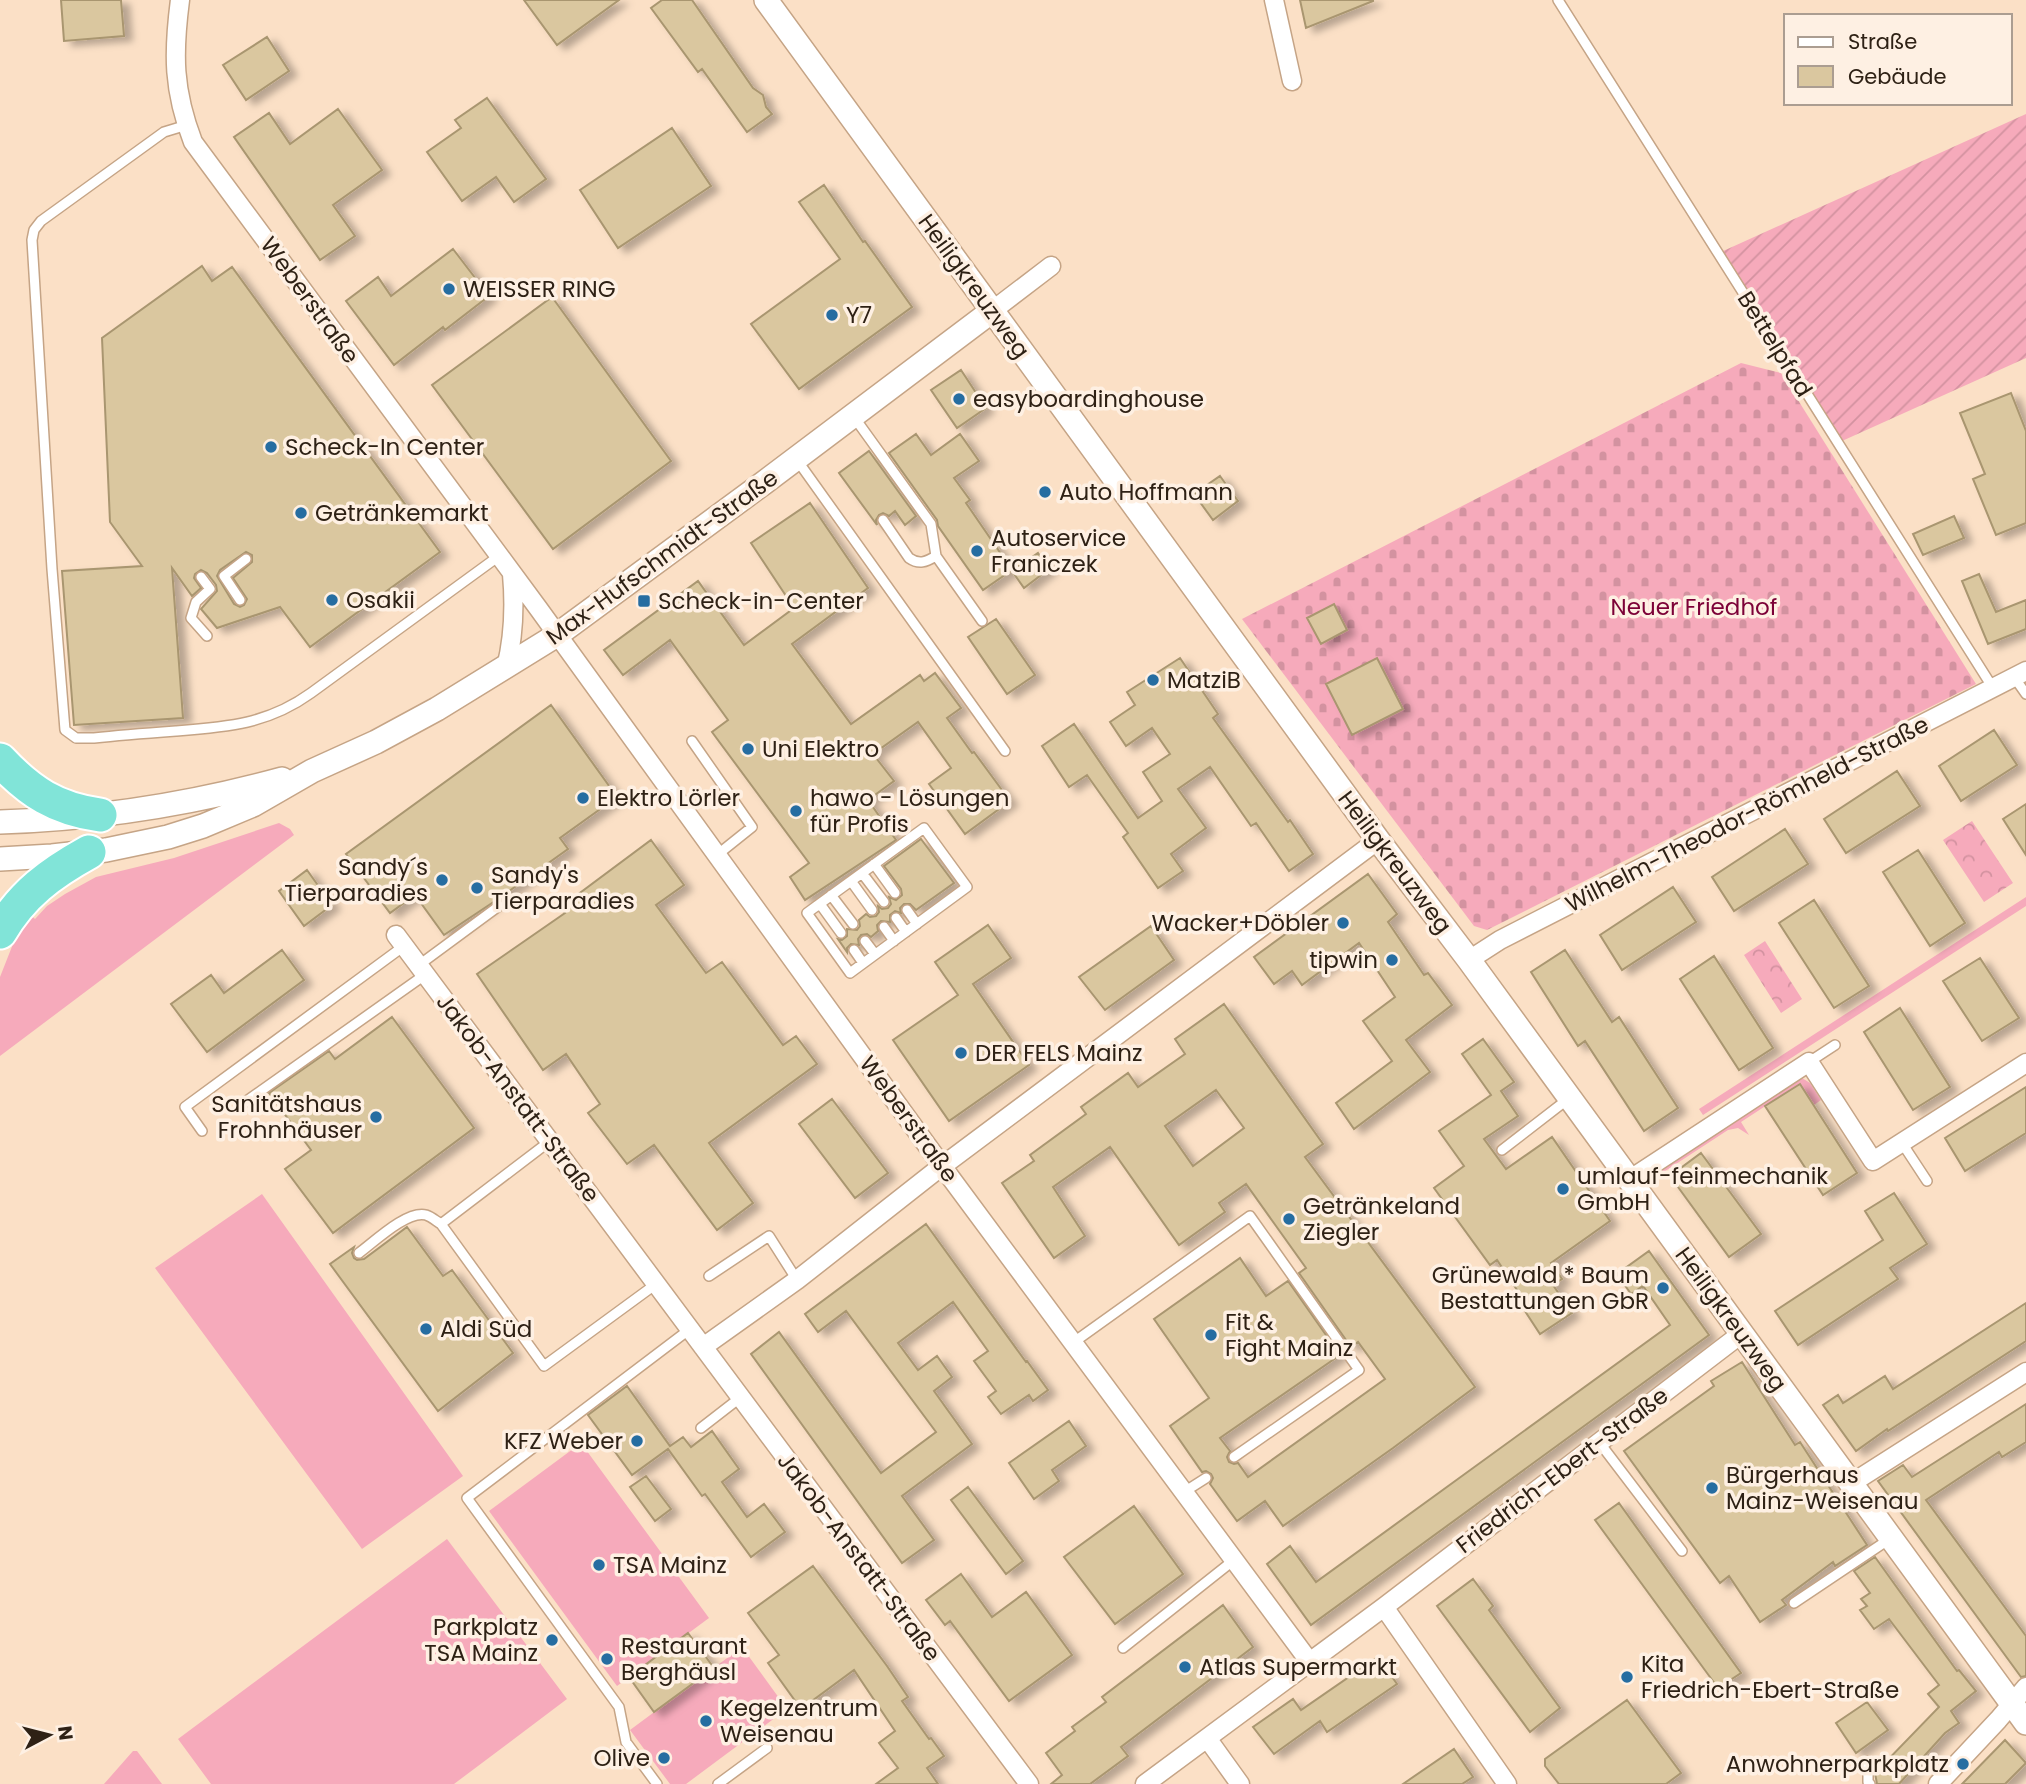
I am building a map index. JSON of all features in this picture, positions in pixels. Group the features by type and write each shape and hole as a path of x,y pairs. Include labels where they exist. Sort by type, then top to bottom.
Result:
{"highway":[{"path":"0,760 29,788 50,802 81,813 100,815"},
{"path":"0,932 31,891 55,872 89,852"}],"street":[{"name":"Weberstraße","path":"180,0 175,43 176,82 193,142 557,635 942,1166 1309,1661"},
{"name":"Heiligkreuzweg","path":"765,0 1741,1334 1892,1538 2019,1695 2026,1723"},
{"path":"1274,0 1292,81"},
{"path":"992,311 1051,266"},
{"name":"Max-Hufschmidt-Straße","path":"0,859 89,852 168,837 204,827 253,806 312,771 438,709 557,635 992,311"},
{"path":"506,668 514,622 512,574"},
{"name":"Wilhelm-Theodor-Römheld-Straße","path":"1469,960 1500,940 2020,674"},
{"name":"Max-Hufschmidt-Straße","path":"0,822 100,815 189,800 312,771"},
{"path":"703,1347 797,1280 942,1166 1378,840"},
{"name":"Jakob-Anstatt-Straße","path":"400,940 1028,1784"},
{"path":"1629,1180 1809,1062 1874,1161 2026,1063"},
{"name":"Friedrich-Ebert-Straße","path":"1145,1784 1384,1607 1741,1334"},
{"path":"1852,1483 2026,1372"},
{"path":"1384,1607 1507,1784"},
{"path":"1938,1784 2019,1695"},
{"path":"1207,1738 1240,1784"}],"lane":[{"name":"Bettelpfad","path":"1558,0 1993,688"},
{"path":"187,125 164,132 41,221 34,230 32,240 52,563 65,730 76,738 94,738 221,728 255,722 279,713 311,694 499,556"},
{"path":"852,416 931,524 936,555 982,621"},
{"path":"796,459 1005,751"},
{"path":"883,520 914,562 928,561 936,555"},
{"path":"240,600 224,576 246,559"},
{"path":"201,577 210,589 196,602 191,618 207,636"},
{"path":"2020,674 2026,694"},
{"path":"692,741 752,827 717,855"},
{"path":"924,828 967,887 850,973 807,913 874,864 924,828"},
{"path":"874,864 895,893"},
{"path":"862,873 884,902"},
{"path":"850,881 872,910"},
{"path":"831,895 853,924"},
{"path":"820,904 841,933"},
{"path":"240,1105 422,969 499,906"},
{"path":"907,910 917,924"},
{"path":"896,918 906,932"},
{"path":"884,927 894,941"},
{"path":"202,1131 185,1107 400,940"},
{"path":"865,941 875,954"},
{"path":"854,950 863,963"},
{"path":"1809,1062 1835,1045"},
{"path":"1502,1150 1569,1098"},
{"path":"440,1224 550,1141"},
{"path":"1902,1143 1927,1181"},
{"path":"359,1253 406,1219 426,1215 440,1224 544,1366 656,1284"},
{"path":"1074,1342 1250,1216 1359,1370 1234,1457"},
{"path":"709,1276 769,1236 797,1280"},
{"path":"657,1784 626,1742 620,1707 467,1497 690,1329"},
{"path":"701,1428 741,1397"},
{"path":"1599,1442 1682,1550"},
{"path":"1184,1492 1206,1478"},
{"path":"1794,1604 1892,1538"},
{"path":"1123,1648 1234,1560"},
{"path":"718,1784 767,1748"},
{"path":"1868,1761 1870,1784"}],"green space":[{"path":"2026,114 2026,358 1842,441 1721,252"},
{"name":"Neuer Friedhof","path":"1741,363 1781,373 1976,684 1487,930 1474,926 1242,619"},
{"path":"1972,821 2013,883 1984,902 1943,840"},
{"path":"279,823 290,829 294,835 0,1056 0,977 26,911 35,919 47,906 96,877 174,858"},
{"path":"2026,897 2026,906 1703,1115 1699,1109"},
{"path":"1765,941 1802,999 1781,1013 1744,955"},
{"path":"1802,1078 1810,1083 1821,1100 1814,1105 1799,1084 1741,1122 1749,1135 1738,1128 1728,1130 1656,1177 1653,1173 1797,1080"},
{"path":"262,1194 463,1476 362,1549 155,1268"},
{"name":"TSA Mainz","path":"581,1443 709,1618 617,1686 489,1511"},
{"path":"447,1539 567,1699 454,1784 211,1784 178,1739"},
{"name":"Kegelzentrum Weisenau","path":"742,1647 787,1709 686,1784 670,1784 630,1730"},
{"path":"133,1751 137,1751 162,1784 104,1784"}],"building":[{"path":"61,0 121,0 124,36 64,41"},
{"path":"524,0 619,0 557,45"},
{"path":"662,0 692,0 753,88 763,95 766,107 772,114 747,132 702,69 698,72 651,8"},
{"path":"1300,0 1373,0 1373,1 1306,28"},
{"path":"267,37 289,71 246,100 223,65"},
{"path":"487,98 546,179 514,202 496,177 462,201 427,152 461,128 455,120"},
{"path":"338,109 382,170 333,205 355,236 320,260 234,137 269,113 290,144"},
{"path":"672,128 711,186 618,248 580,190"},
{"name":"Y7","path":"824,185 912,307 799,389 751,324 840,259 799,202"},
{"path":"453,249 489,296 394,365 346,301 378,277 391,296"},
{"path":"202,266 212,281 232,267 440,552 310,647 280,607 217,628 201,609 217,591 207,573 201,570 195,574 194,578 201,588 192,596 172,568 183,718 74,725 62,571 142,566 110,522 102,338","holes":["246,552 252,555 252,562 233,578 247,599 240,607 234,604 217,576 220,570"]},
{"path":"552,297 671,461 553,549 432,385"},
{"name":"easyboardinghouse","path":"961,370 986,408 957,428 931,390"},
{"path":"2011,393 2026,431 2026,523 1996,535 1973,479 1985,474 1960,413"},
{"path":"916,434 931,455 960,434 979,461 954,478 970,500 966,503 1012,570 983,590 889,453"},
{"path":"869,451 916,516 905,525 895,511 889,516 883,513 879,515 877,525 839,473"},
{"path":"1220,476 1238,501 1213,520 1194,494"},
{"path":"810,503 868,588 792,644 851,724 920,675 924,681 935,673 961,708 947,718 1010,801 965,834 929,784 951,768 918,722 873,754 894,781 868,800 896,840 805,900 790,877 809,863 712,732 728,720 670,640 623,675 604,650 698,581 744,645 794,608 751,543"},
{"path":"1954,516 1964,538 1923,555 1913,534"},
{"path":"1038,553 1049,569 1024,588 1012,571"},
{"path":"1979,574 1996,612 2026,600 2026,629 1988,644 1962,581"},
{"path":"1334,604 1347,630 1321,644 1307,618"},
{"path":"996,619 1035,675 1007,694 968,637"},
{"path":"1180,658 1218,714 1213,718 1313,854 1289,871 1256,823 1251,826 1210,767 1178,789 1206,828 1171,854 1183,871 1158,888 1123,837 1128,833 1087,775 1069,787 1042,746 1074,724 1138,818 1162,801 1143,772 1170,754 1152,728 1126,746 1110,722 1135,705 1127,692"},
{"path":"1377,658 1403,709 1352,735 1326,684"},
{"path":"551,705 617,797 560,838 568,849 444,935 415,895 390,913 346,854"},
{"path":"1994,730 2017,765 1961,801 1939,766"},
{"path":"1897,771 1920,806 1846,853 1824,819"},
{"path":"2026,804 2026,855 2003,819"},
{"path":"1785,829 1808,864 1734,911 1712,877"},
{"path":"921,839 954,883 916,910 910,904 904,904 900,908 901,913 895,911 890,915 890,922 881,921 877,925 878,931 871,937 867,934 861,935 858,939 859,945 851,944 847,952 838,939 842,940 847,936 847,929 857,930 860,926 859,920 866,914 870,917 876,916 879,912 878,906 882,909 891,904 889,897 896,900 902,895 901,889 884,866"},
{"path":"651,840 684,885 656,905 706,973 722,962 783,1045 796,1036 817,1064 709,1143 753,1203 717,1230 654,1145 627,1164 588,1113 600,1104 566,1054 543,1070 477,974 565,913 561,907"},
{"path":"1918,850 1965,923 1930,946 1883,872"},
{"path":"307,870 332,905 304,926 279,891"},
{"path":"1368,874 1397,914 1388,922 1424,975 1428,973 1452,1005 1406,1040 1430,1072 1354,1129 1336,1103 1392,1061 1363,1021 1395,997 1359,943 1302,985 1292,971 1274,984 1254,957"},
{"path":"1673,887 1696,922 1622,970 1600,935"},
{"path":"1814,900 1869,986 1834,1008 1779,923"},
{"name":"DER FELS Mainz","path":"988,925 1011,958 973,984 1029,1065 949,1121 893,1040 958,995 935,962"},
{"path":"1151,926 1174,960 1105,1010 1079,977"},
{"path":"282,950 304,980 207,1052 171,1004 211,975 224,993"},
{"path":"1565,950 1612,1022 1619,1017 1678,1108 1644,1131 1585,1041 1578,1046 1531,972"},
{"path":"1714,956 1773,1048 1739,1070 1680,979"},
{"path":"1980,958 2019,1018 1982,1041 1943,981"},
{"path":"1224,1004 1323,1144 1305,1157 1475,1387 1283,1526 1265,1501 1237,1521 1210,1484 1213,1478 1211,1474 1202,1472 1170,1426 1209,1398 1154,1319 1240,1258 1266,1296 1288,1281 1340,1355 1220,1438 1230,1451 1227,1457 1229,1462 1238,1463 1248,1477 1385,1379 1358,1342 1351,1347 1299,1273 1306,1268 1246,1184 1219,1203 1225,1212 1179,1245 1110,1147 1053,1187 1085,1236 1054,1258 1002,1183 1034,1161 1030,1155 1086,1114 1081,1107 1128,1073 1138,1087 1185,1054 1175,1039","holes":["1216,1090 1244,1128 1193,1166 1165,1126"]},
{"path":"1900,1008 1950,1087 1913,1110 1864,1032"},
{"name":"Sanitätshaus Frohnhäuser","path":"392,1017 474,1128 333,1233 285,1169 311,1150 269,1093 329,1051 335,1059"},
{"path":"1483,1039 1514,1082 1501,1091 1518,1116 1484,1139 1506,1169 1552,1137 1610,1221 1551,1263 1562,1279 1553,1285 1572,1313 1540,1334 1521,1305 1525,1302 1497,1260 1490,1265 1434,1188 1464,1166 1439,1131 1491,1095 1462,1054"},
{"path":"1800,1084 1857,1173 1823,1195 1765,1106"},
{"path":"2026,1087 2026,1133 1965,1171 1945,1138"},
{"path":"832,1099 888,1173 855,1198 799,1124"},
{"path":"1701,1153 1761,1234 1729,1257 1670,1176"},
{"path":"1894,1193 1927,1244 1890,1268 1898,1279 1798,1345 1775,1311 1883,1240 1865,1211"},
{"path":"926,1224 1048,1390 1033,1401 1029,1395 1001,1414 988,1397 996,1391 974,1361 988,1351 953,1302 898,1343 918,1370 937,1356 952,1377 934,1391 972,1444 902,1496 934,1540 902,1563 751,1354 779,1332 881,1473 936,1432 846,1311 818,1332 805,1314"},
{"path":"407,1227 443,1276 452,1270 513,1353 438,1411 330,1264 354,1247 354,1258 364,1259"},
{"path":"1649,1251 1709,1335 1311,1625 1267,1564 1290,1546 1316,1582 1670,1325 1643,1286 1631,1294 1617,1274"},
{"path":"2026,1303 2026,1341 1856,1451 1823,1405 1838,1395 1843,1403 1885,1376 1893,1389"},
{"path":"1742,1362 1795,1445 1800,1442 1867,1545 1835,1566 1833,1562 1782,1600 1786,1605 1760,1622 1729,1576 1720,1583 1624,1451 1714,1386 1711,1381"},
{"name":"KFZ Weber","path":"627,1386 670,1446 683,1437 691,1447 712,1431 739,1469 722,1482 747,1517 764,1504 785,1532 751,1557 668,1449 632,1475 588,1415"},
{"path":"2026,1404 2026,1442 2002,1457 1999,1452 1926,1500 2026,1636 2026,1676 2021,1677 1878,1481 1903,1465 1912,1477"},
{"path":"1069,1421 1086,1446 1052,1470 1059,1481 1034,1499 1009,1463"},
{"path":"646,1476 671,1509 655,1521 630,1487"},
{"path":"968,1487 1023,1561 1006,1574 951,1500"},
{"path":"1619,1503 1741,1673 1718,1688 1595,1520"},
{"path":"1134,1506 1183,1574 1115,1624 1064,1557"},
{"path":"1875,1557 1957,1671 1959,1670 1976,1691 1951,1711 1959,1723 1945,1733 1899,1784 1877,1784 1875,1773 1939,1707 1928,1694 1939,1685 1889,1619 1874,1629 1860,1610 1867,1606 1861,1599 1870,1593 1854,1571"},
{"path":"813,1566 887,1666 908,1697 902,1701 944,1756 927,1768 938,1784 876,1784 898,1768 879,1743 895,1731 854,1670 801,1709 768,1663 779,1655 748,1613"},
{"path":"961,1574 992,1617 1026,1592 1072,1655 1009,1701 950,1621 945,1625 926,1600"},
{"path":"1473,1579 1493,1606 1489,1610 1560,1708 1530,1732 1437,1606"},
{"path":"1223,1605 1253,1647 1121,1747 1128,1756 1090,1784 1051,1784 1062,1775 1046,1753 1075,1731 1072,1727 1106,1702 1102,1697"},
{"path":"688,1633 714,1668 654,1712 629,1677"},
{"path":"1378,1657 1397,1684 1327,1732 1320,1721 1274,1754 1253,1727 1293,1699 1301,1710"},
{"path":"1627,1700 1681,1773 1666,1784 1559,1784 1545,1766 1545,1759"},
{"path":"1867,1702 1888,1730 1856,1753 1836,1723"},
{"path":"2005,1740 2026,1763 2005,1784 1962,1784"},
{"path":"1454,1749 1473,1777 1462,1784 1403,1784"}],"place":[{"name":"WEISSER RING","path":"449,289"},
{"name":"Y7","path":"832,315"},
{"name":"easyboardinghouse","path":"959,399"},
{"name":"Scheck-In Center","path":"271,447"},
{"name":"Auto Hoffmann","path":"1045,492"},
{"name":"Getränkemarkt","path":"301,513"},
{"name":"Autoservice Franiczek","path":"977,551"},
{"name":"Osakii","path":"332,600"},
{"name":"Scheck-in-Center","path":"644,601"},
{"name":"MatziB","path":"1153,680"},
{"name":"Uni Elektro","path":"748,749"},
{"name":"Elektro Lörler","path":"583,798"},
{"name":"hawo - Lösungen für Profis","path":"796,811"},
{"name":"Sandy´s Tierparadies","path":"442,880"},
{"name":"Sandy's Tierparadies","path":"477,888"},
{"name":"Wacker+Döbler","path":"1343,923"},
{"name":"tipwin","path":"1392,960"},
{"name":"DER FELS Mainz","path":"961,1053"},
{"name":"Sanitätshaus Frohnhäuser","path":"376,1117"},
{"name":"umlauf-feinmechanik GmbH","path":"1563,1189"},
{"name":"Getränkeland Ziegler","path":"1289,1219"},
{"name":"Grünewald * Baum Bestattungen GbR","path":"1663,1288"},
{"name":"Aldi Süd","path":"426,1329"},
{"name":"Fit & Fight Mainz","path":"1211,1335"},
{"name":"KFZ Weber","path":"637,1441"},
{"name":"Bürgerhaus Mainz-Weisenau","path":"1712,1488"},
{"name":"TSA Mainz","path":"599,1565"},
{"name":"Parkplatz TSA Mainz","path":"552,1640"},
{"name":"Restaurant Berghäusl","path":"607,1659"},
{"name":"Atlas Supermarkt","path":"1185,1667"},
{"name":"Kita Friedrich-Ebert-Straße","path":"1627,1677"},
{"name":"Kegelzentrum Weisenau","path":"706,1721"},
{"name":"Olive","path":"664,1758"},
{"name":"Anwohnerparkplatz","path":"1963,1764"}]}
